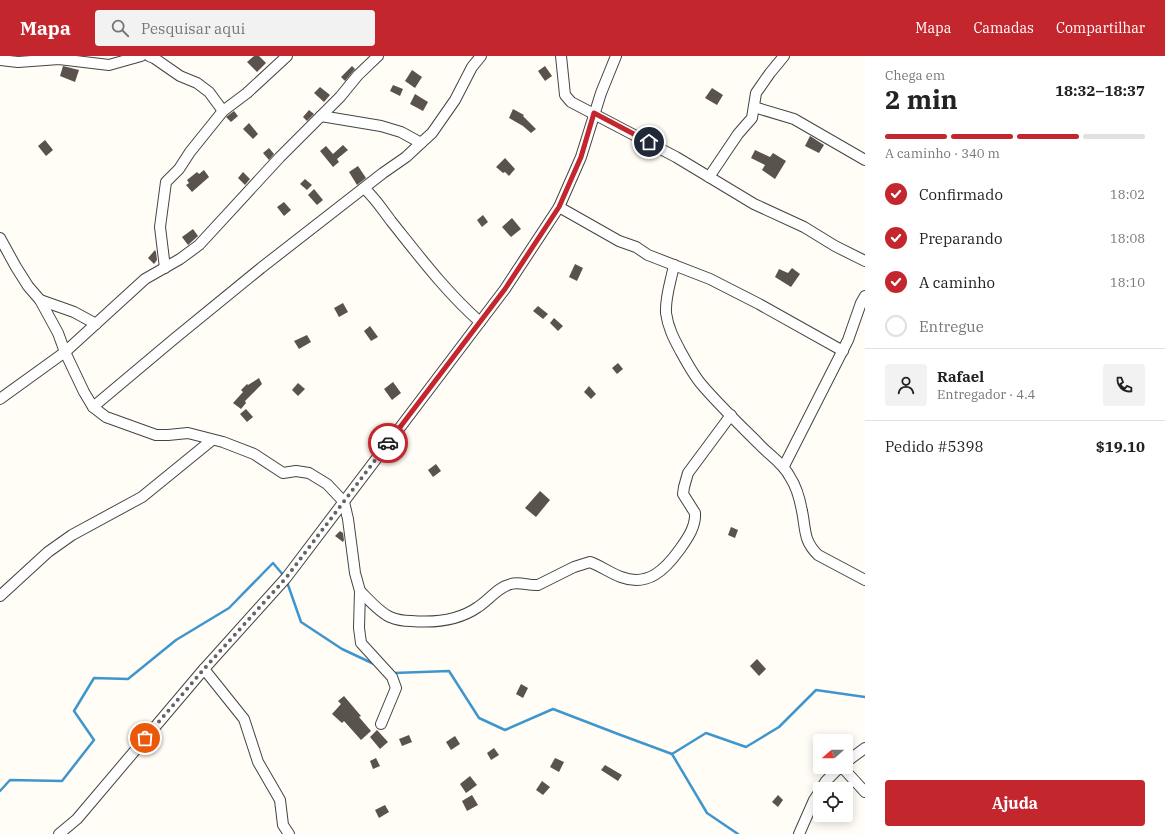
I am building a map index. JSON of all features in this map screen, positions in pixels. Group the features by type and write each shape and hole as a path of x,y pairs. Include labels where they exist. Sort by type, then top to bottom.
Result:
{"street":[{"path":"0,60 18,62 59,59 109,65 141,56"},
{"path":"149,56 180,76 198,83 209,92 223,111"},
{"path":"165,268 160,227 166,182 179,170 190,152 223,111 247,93 287,56"},
{"path":"0,399 65,352 145,279 180,259 199,245 280,157 340,97 358,75 378,56"},
{"path":"93,407 261,268 406,157 436,128 455,100 472,67 481,56"},
{"path":"561,56 565,95 578,107 594,113 676,157 754,204 804,227 835,246 865,261"},
{"path":"59,834 76,819 204,669 286,578 505,289 559,207 581,157 594,113 616,56"},
{"path":"709,177 738,134 752,118 756,93 784,56"},
{"path":"754,107 794,119 865,160"},
{"path":"321,116 381,126 401,132 421,143"},
{"path":"364,188 376,199 391,221 459,304 480,322"},
{"path":"559,207 619,241 636,248 648,256 710,279 759,304 842,351"},
{"path":"0,238 16,267 28,286 40,300 58,332 65,352 84,392 93,407 106,417 156,435 188,433 212,440 254,454 283,473 296,471 309,473 327,484 344,502 348,519 355,573 360,591 359,628 361,643 392,677 396,688 381,724"},
{"path":"674,265 666,296 666,312 669,328 686,361 701,385 763,448 784,466 797,493 807,542 818,555 865,580"},
{"path":"784,466 848,340 861,303 865,296"},
{"path":"40,300 74,312 96,324"},
{"path":"360,591 388,616 396,620 430,623 443,621 471,611 504,586 515,583 533,586 538,585 574,567 590,562 621,577 630,579 644,579 656,575 666,567 676,555 693,527 696,513 683,494 688,473 731,415"},
{"path":"0,596 48,552 72,535 142,497 212,440"},
{"path":"204,669 244,719 258,762 280,800 283,825 289,834"},
{"path":"853,757 865,748"},
{"path":"825,782 834,774"},
{"path":"848,774 865,792"},
{"path":"799,834 813,802"}],"building":[{"path":"254,56 259,56 266,63 257,72 247,62"},
{"path":"63,66 79,70 75,82 60,76"},
{"path":"352,66 355,69 345,81 341,77"},
{"path":"545,66 552,76 545,81 538,71"},
{"path":"412,70 422,77 415,88 405,81"},
{"path":"393,85 403,89 400,96 390,91"},
{"path":"320,87 330,95 324,102 314,93"},
{"path":"712,88 723,95 717,105 705,98"},
{"path":"415,94 428,102 423,111 410,104"},
{"path":"513,109 524,115 523,116 536,129 531,133 523,126 509,118"},
{"path":"309,110 314,114 307,121 303,117"},
{"path":"234,111 238,116 231,122 226,117"},
{"path":"249,123 258,134 253,139 243,129"},
{"path":"810,136 824,145 819,153 805,146"},
{"path":"45,140 53,150 46,156 38,146"},
{"path":"343,145 348,150 337,159 339,162 333,167 320,151 326,146 333,154"},
{"path":"269,148 274,154 269,160 263,153"},
{"path":"755,150 770,157 773,153 786,161 775,179 762,170 765,165 751,158"},
{"path":"505,158 515,169 509,176 496,167"},
{"path":"358,166 366,178 357,185 349,172"},
{"path":"204,170 209,177 192,192 186,185 189,183 187,180 197,172 199,174"},
{"path":"243,172 250,179 245,185 238,178"},
{"path":"305,179 312,185 307,190 300,184"},
{"path":"314,189 323,200 317,205 308,195"},
{"path":"284,202 291,210 284,216 277,207"},
{"path":"483,215 488,222 482,227 477,220"},
{"path":"512,218 521,229 511,237 502,227"},
{"path":"193,229 198,236 188,245 182,237"},
{"path":"155,250 157,260 154,264 148,258"},
{"path":"575,264 583,268 577,281 569,277"},
{"path":"792,268 800,274 791,287 775,277 779,269 788,273"},
{"path":"343,303 348,312 339,317 334,308"},
{"path":"538,306 548,314 543,319 533,311"},
{"path":"554,318 563,326 558,331 550,323"},
{"path":"370,326 378,337 371,341 364,331"},
{"path":"307,335 311,342 299,349 294,341"},
{"path":"618,363 623,369 617,374 612,368"},
{"path":"259,378 262,384 245,401 246,403 241,409 233,403 243,392 241,390 247,384 248,385"},
{"path":"393,382 401,393 392,400 384,389"},
{"path":"298,383 305,389 298,396 292,390"},
{"path":"589,386 596,394 591,399 584,392"},
{"path":"246,409 253,417 247,422 240,414"},
{"path":"436,464 441,471 433,477 428,470"},
{"path":"540,491 550,500 536,517 525,508"},
{"path":"731,527 738,530 735,538 728,535"},
{"path":"340,531 343,533 343,542 335,536"},
{"path":"757,659 766,669 759,676 750,666"},
{"path":"521,684 528,688 523,698 516,694"},
{"path":"344,696 361,716 359,717 371,731 361,740 344,721 342,723 332,714 341,704 338,701"},
{"path":"377,730 388,742 380,749 370,737"},
{"path":"409,735 412,742 402,746 399,739"},
{"path":"455,736 460,744 451,750 446,742"},
{"path":"494,748 499,755 491,760 487,753"},
{"path":"376,758 380,766 373,769 370,761"},
{"path":"555,758 564,762 559,772 550,767"},
{"path":"605,765 622,775 618,781 601,770"},
{"path":"470,776 477,785 466,793 460,784"},
{"path":"542,781 550,787 543,795 536,790"},
{"path":"472,795 478,805 467,811 462,801"},
{"path":"778,795 783,800 778,807 772,802"},
{"path":"385,805 389,812 379,818 375,810"}],"waterway":[{"path":"0,791 10,780 62,781 94,740 74,711 94,678 128,679 176,640 229,608 273,563 284,576"},
{"path":"287,582 301,622 342,649 374,664"},
{"path":"392,672 449,671 479,718 505,730 553,709 672,754 707,813 738,834"},
{"path":"672,754 706,733 746,747 779,727 816,690 865,697"}],"way so far":[{"path":"145,738 204,669 286,578 388,443"}],"route":[{"path":"388,443 505,289 559,207 581,157 594,113 649,142"}]}
